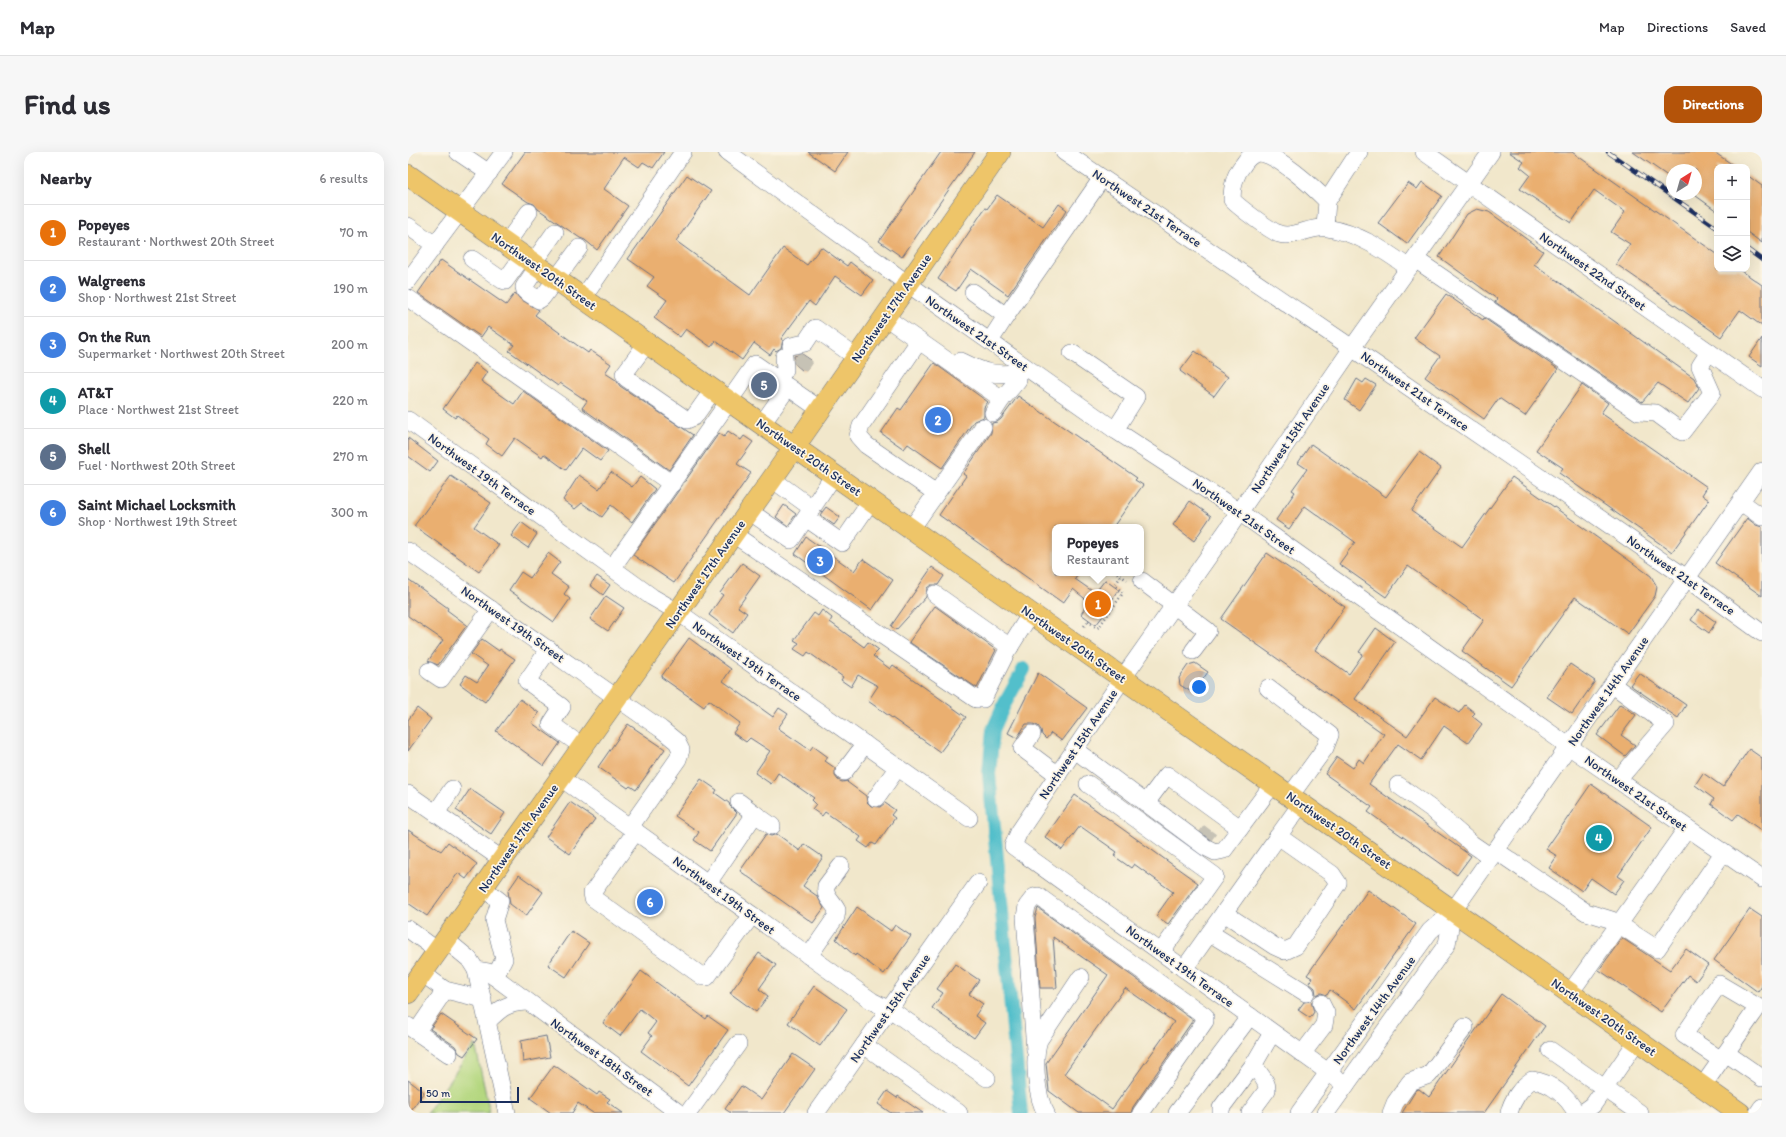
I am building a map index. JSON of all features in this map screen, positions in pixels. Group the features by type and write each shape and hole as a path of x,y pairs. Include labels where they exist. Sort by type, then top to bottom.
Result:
{"main road":[{"name":"Northwest 17th Avenue","path":"408,993 795,447 1000,152"},
{"name":"Northwest 20th Street","path":"408,174 1740,1113"}],"street":[{"path":"458,152 489,173"},
{"path":"408,281 504,152"},
{"path":"583,298 684,152"},
{"name":"Northwest 21st Street","path":"727,152 908,284 990,341 1019,368 1155,455 1569,746 1762,879"},
{"name":"Northwest 21st Terrace","path":"1064,152 1688,579 1762,633"},
{"path":"1325,227 1327,201 1359,152"},
{"name":"Northwest 22nd Street","path":"1424,152 1762,389"},
{"name":"Northwest 15th Avenue","path":"1013,846 1019,832 1123,678 1239,513 1352,348 1491,152"},
{"path":"1327,201 1297,172 1282,162 1260,153 1255,154 1241,167 1232,193 1232,200 1238,206 1280,234 1293,234 1325,227 1339,230 1363,239 1412,264 1638,412 1656,413 1682,432 1712,394 1700,366 1709,352"},
{"path":"990,341 1102,178"},
{"path":"506,244 529,212"},
{"path":"408,226 434,245"},
{"path":"472,259 505,281 531,262 555,232"},
{"path":"531,262 524,287 525,291 537,300 542,298 579,248"},
{"path":"973,292 1006,316"},
{"path":"408,298 672,484"},
{"path":"885,317 1002,400"},
{"path":"762,424 793,362 815,328 857,358"},
{"path":"920,341 988,373 1000,375 1019,368 1018,380 993,413"},
{"path":"920,341 861,426 858,436 866,445 936,493"},
{"path":"647,343 624,374 626,378 687,420 694,417 721,396 755,364 793,362"},
{"path":"1072,353 1136,397 1115,430"},
{"path":"793,362 820,410"},
{"path":"612,568 672,484 721,396"},
{"name":"Northwest 19th Terrace","path":"408,420 652,597 678,612 969,818"},
{"path":"911,529 983,427"},
{"name":"Northwest 14th Avenue","path":"1298,1113 1430,931 1453,911 1688,579 1762,471"},
{"path":"749,511 791,540 834,475"},
{"path":"772,479 842,543 872,501"},
{"path":"1741,502 1762,517"},
{"path":"733,534 976,699 983,699 1010,647 1031,614"},
{"name":"Northwest 19th Street","path":"408,551 549,649 677,742 681,750 678,759 633,829"},
{"path":"1142,582 1175,605 1208,631 1193,651"},
{"path":"935,594 1010,647"},
{"path":"429,671 441,679 491,609"},
{"path":"549,649 527,681 562,707 551,724 583,747"},
{"path":"1613,685 1666,724 1618,780"},
{"path":"1184,969 1278,836 1325,748 1330,735 1268,688"},
{"path":"1032,734 1022,748 1058,775"},
{"path":"844,772 865,744"},
{"path":"1075,750 1160,814 1205,847 1215,852 1211,841 1185,822 1160,814"},
{"path":"876,798 898,767"},
{"path":"1146,803 1167,775 1240,828"},
{"name":"Northwest 19th Street","path":"561,778 876,1005 897,1014 986,1078"},
{"path":"1088,784 1215,876 1161,952"},
{"path":"1211,841 1240,828 1273,784"},
{"path":"1398,785 1433,810 1472,844 1493,853 1586,912 1612,920 1657,949 1723,853"},
{"path":"436,813 452,789"},
{"path":"408,794 503,860"},
{"path":"739,802 772,826"},
{"path":"708,883 755,814"},
{"path":"1570,993 1687,828"},
{"path":"633,829 592,893 594,898 703,977 707,977 752,915"},
{"path":"1224,913 1284,951 1296,946 1338,883 1332,874 1278,836"},
{"name":"Northwest 19th Terrace","path":"1013,846 1346,1086"},
{"path":"809,956 836,917 837,910 828,898 826,886 841,866"},
{"name":"Northwest 15th Avenue","path":"816,1113 978,883"},
{"path":"483,888 500,901 494,920 504,959 495,977"},
{"path":"1046,1113 1039,1094 1025,917 1027,906 1034,897 1038,896 1205,1016 1205,1021 1141,1113"},
{"name":"Northwest 14th Avenue","path":"1326,1113 1447,944 1453,911"},
{"path":"408,929 469,959 476,970 507,1113"},
{"path":"1210,933 1306,993"},
{"name":"Northwest 18th Street","path":"476,970 488,972 518,994 526,1002 679,1113"},
{"path":"422,973 445,990 483,999"},
{"path":"1035,1050 1039,1040 1081,978"},
{"path":"445,990 412,1028 449,1054"},
{"path":"488,1021 506,1006 512,1003 526,1002"},
{"path":"1302,1054 1324,1025 1326,1013 1321,1003"},
{"path":"1177,1113 1250,1016"},
{"path":"1391,1113 1394,1103 1410,1082 1429,1075 1465,1026"},
{"path":"1221,1113 1221,1108 1254,1064 1272,1032"},
{"path":"1582,1113 1593,1105 1638,1041"},
{"path":"688,1113 738,1044"},
{"path":"864,1045 959,1113"},
{"path":"1550,1050 1640,1113"},
{"path":"1702,1087 1724,1056 1762,1078"},
{"path":"1250,1113 1267,1090 1268,1086 1254,1064"},
{"path":"1509,1113 1510,1107 1520,1091 1532,1080 1540,1081 1558,1092 1571,1103 1576,1113"},
{"path":"1758,1113 1762,1107"}],"path":[{"path":"1084,626 1088,621 1097,628 1099,627 1123,593 1115,587 1122,576"}],"green space":[{"path":"475,1044 490,1113 427,1113"}],"building":[{"path":"525,152 664,152 653,168 643,162 639,167 624,157 611,176 612,177 604,189 628,206 597,250 585,240 538,209 534,204 528,202 502,184"},
{"path":"808,152 848,152 835,171"},
{"path":"941,152 975,152 902,257 879,241"},
{"path":"1509,152 1572,152 1714,252 1714,272 1743,272 1762,285 1762,326 1740,310 1721,337 1616,264 1630,244 1611,232 1625,212 1594,190 1571,223 1520,189 1530,175 1520,167 1524,162"},
{"path":"1633,152 1714,152 1732,164 1714,164 1714,209 1702,200 1702,164 1666,164 1666,175"},
{"path":"687,175 711,191 676,241 750,295 783,248 807,265 821,247 847,266 850,262 873,280 862,295 835,276 815,306 809,301 781,339 783,340 781,348 776,351 774,349 770,355 754,343 742,360 716,341 711,347 686,329 680,337 654,318 667,300 647,286 654,277 628,259"},
{"path":"1750,177 1762,186 1762,243 1750,234"},
{"path":"1422,182 1442,196 1407,244 1378,223 1408,183 1417,189"},
{"path":"997,195 1043,227 1059,204 1067,210 1008,295 971,269 956,291 938,279 985,208 987,209"},
{"path":"1477,209 1489,212 1543,251 1534,264 1694,378 1699,388 1688,403 1658,383 1642,402 1495,302 1497,299 1439,257 1467,214"},
{"path":"441,260 506,305 515,293 520,299 539,310 535,315 588,353 590,350 611,364 605,373 616,380 620,386 693,435 669,470 582,408 587,401 560,383 558,386 509,351 514,345 488,327 481,337 418,293"},
{"path":"1446,294 1483,320 1484,318 1558,369 1525,416 1499,398 1484,419 1425,377 1440,356 1414,338"},
{"path":"1762,338 1762,366 1749,357"},
{"path":"1195,351 1213,364 1212,366 1228,377 1214,396 1180,371"},
{"path":"802,354 811,360 803,371 795,364 794,356"},
{"path":"475,363 487,372 481,381 514,404 523,391 608,451 600,461 582,448 566,470 544,454 542,457 515,438 502,456 486,444 489,439 457,415 455,418 443,409"},
{"path":"934,363 988,402 984,407 984,417 974,421 942,468 908,444 904,449 881,433 898,408 901,410"},
{"path":"759,379 772,388 767,395 754,386"},
{"path":"1357,379 1363,383 1366,379 1376,385 1359,410 1345,400"},
{"path":"1582,385 1608,403 1601,413 1707,487 1702,495 1709,500 1672,552 1559,473 1563,468 1536,450"},
{"path":"1018,396 1137,478 1135,480 1143,485 1115,524 1052,524 1052,576 1077,576 1075,579 1095,593 1105,580 1119,590 1107,607 1109,608 1096,625 1081,614 1089,602 1073,589 1063,603 939,515 966,476 963,474 991,433 992,423 1001,419"},
{"path":"728,431 741,440 744,436 753,442 737,464 751,473 674,583 633,555 719,433 724,437"},
{"path":"408,438 438,461 430,472 408,456"},
{"path":"1311,444 1386,497 1419,452 1441,468 1411,511 1462,547 1512,477 1651,576 1657,587 1655,596 1628,634 1575,597 1511,686 1462,651 1484,620 1408,566 1386,597 1339,564 1355,542 1305,506 1289,529 1276,520 1295,492 1292,490 1307,469 1298,463"},
{"path":"611,472 632,487 640,477 655,489 632,522 611,505 602,517 582,503 575,509 563,500 579,475 599,489"},
{"path":"451,476 491,503 474,527 499,545 479,572 414,526"},
{"path":"1190,501 1211,516 1194,541 1173,525"},
{"path":"784,505 796,514 788,526 776,517"},
{"path":"826,507 840,517 834,525 820,515"},
{"path":"1747,518 1756,525 1762,527 1762,596 1715,563"},
{"path":"521,522 537,534 528,548 511,536"},
{"path":"806,537 854,571 863,559 893,580 872,610 795,554"},
{"path":"548,553 560,562 551,574 569,587 564,594 570,599 554,622 509,590 521,572 530,578"},
{"path":"1267,553 1345,607 1315,650 1349,674 1363,654 1359,652 1376,628 1395,642 1355,699 1407,736 1435,697 1459,713 1465,705 1475,713 1472,716 1482,724 1468,743 1444,726 1421,760 1398,744 1369,784 1471,856 1457,875 1368,812 1372,807 1325,774 1337,757 1353,768 1359,759 1364,763 1384,734 1221,619"},
{"path":"742,563 760,576 738,607 747,613 733,633 709,615 723,595 720,593"},
{"path":"932,567 944,576 938,585 931,585 927,588 926,597 896,630 891,626"},
{"path":"597,576 610,585 603,595 590,585"},
{"path":"408,579 448,608 447,610 467,625 438,665 428,661 443,640 408,616"},
{"path":"606,596 624,608 608,631 590,619"},
{"path":"935,606 996,650 977,688 909,642"},
{"path":"1698,609 1716,622 1709,633 1691,620"},
{"path":"822,610 832,618 830,622 864,647 868,642 879,650 873,656 890,669 893,665 966,717 940,752 868,701 878,686 858,675 851,687 841,680 843,677 808,652 805,656 794,649 799,643 794,640 814,613 818,616"},
{"path":"689,638 731,669 723,681 773,717 779,708 788,714 778,728 810,750 813,746 828,757 825,761 835,768 835,776 838,780 842,782 848,781 847,782 866,796 867,802 871,806 880,807 885,803 895,810 891,815 895,818 876,845 872,843 868,848 858,841 861,837 825,812 822,816 812,809 816,804 812,800 814,798 778,773 771,784 755,773 770,751 750,738 746,742 733,733 740,723 709,700 704,707 661,677"},
{"path":"482,639 499,651 500,649 515,659 485,702 460,684 466,675 477,682 488,666 471,654"},
{"path":"1195,663 1208,672 1193,693 1180,685 1179,678 1188,665"},
{"path":"1570,664 1595,681 1572,714 1547,697"},
{"path":"1038,673 1087,708 1062,741 1051,733 1046,739 1042,735 1038,726 1033,724 1026,724 1017,738 1008,733"},
{"path":"1639,673 1686,705 1678,718 1630,685"},
{"path":"520,699 539,713 532,723 560,743 544,766 496,731"},
{"path":"1620,704 1636,715 1621,735 1635,745 1625,756 1597,735"},
{"path":"417,708 431,719 408,751 408,720"},
{"path":"628,724 665,749 636,790 630,786 628,788 598,767"},
{"path":"1749,749 1762,758 1762,831 1738,814 1733,820 1711,804 1714,799 1695,785 1703,773 1723,787"},
{"path":"701,779 717,790 715,793 729,803 737,813 710,851 694,840 699,832 675,816"},
{"path":"1591,784 1652,827 1618,876 1624,880 1614,894 1591,878 1582,891 1549,868 1557,856 1546,849"},
{"path":"470,789 505,813 491,834 456,810"},
{"path":"1075,795 1198,883 1168,924 1156,916 1173,892 1134,864 1131,868 1114,856 1117,852 1080,826 1062,850 1045,837"},
{"path":"570,802 595,819 570,854 546,837"},
{"path":"408,830 441,851 448,842 477,864 466,879 458,873 427,916 408,903"},
{"path":"766,834 771,836 777,834 800,851 804,844 823,857 803,886 817,896 824,908 813,923 740,871"},
{"path":"519,875 543,892 526,916 510,904 508,891"},
{"path":"1368,890 1416,924 1356,1009 1330,990 1327,995 1321,993 1316,995 1315,988 1309,983 1312,978 1307,975"},
{"path":"857,907 891,931 895,925 911,936 884,974 856,954 855,956 836,939"},
{"path":"1038,908 1193,1020 1133,1107 1131,1113 1079,1113 1049,1091 1046,1063 1108,975 1053,937 1057,988 1040,988 1035,918","holes":["1125,988 1174,1022 1112,1109 1064,1074"]},
{"path":"1750,909 1762,917 1762,986 1758,992 1714,960"},
{"path":"571,931 589,943 566,977 548,965"},
{"path":"1622,938 1670,970 1686,949 1708,965 1696,981 1688,975 1661,1012 1599,970"},
{"path":"759,953 776,965 759,989 768,996 756,1012 730,993"},
{"path":"955,964 979,980 969,994 983,1004 975,1016 985,1023 974,1038 932,1008 943,993 937,989"},
{"path":"641,971 706,1019 708,1016 728,1030 688,1086 641,1051 652,1036 648,1033 656,1022 640,1009 620,1036 603,1023"},
{"path":"814,986 847,1009 820,1046 788,1023"},
{"path":"1501,994 1545,1026 1484,1113 1402,1113 1416,1090 1419,1089 1429,1097"},
{"path":"1311,1001 1314,1012 1310,1018 1298,1010 1304,1002"},
{"path":"441,1014 477,1039 464,1056 459,1053 455,1046 430,1029"},
{"path":"546,1036 550,1057 523,1062 521,1041"},
{"path":"793,1054 815,1069 784,1113 731,1113 725,1109 741,1086 761,1100"},
{"path":"554,1065 597,1095 599,1092 610,1099 607,1102 623,1113 593,1113 578,1103 572,1113 551,1113 530,1098"},
{"path":"408,1080 424,1092 409,1113 408,1113"},
{"path":"887,1091 897,1098 898,1096 923,1113 891,1113 878,1104"}],"waterway":[{"path":"1021,1113 989,774 993,730 1004,705 1024,669"}],"tunnel":[{"path":"799,367 806,357"},
{"path":"1199,832 1211,841"}],"railway":[{"path":"1608,152 1714,226"},
{"path":"1750,251 1762,260"}],"place":[{"name":"Shell","path":"764,385"},
{"name":"Walgreens","path":"938,420"},
{"name":"On the Run","path":"820,561"},
{"name":"Popeyes","path":"1098,604"},
{"name":"AT&T","path":"1599,838"},
{"name":"Saint Michael Locksmith","path":"650,902"}]}
